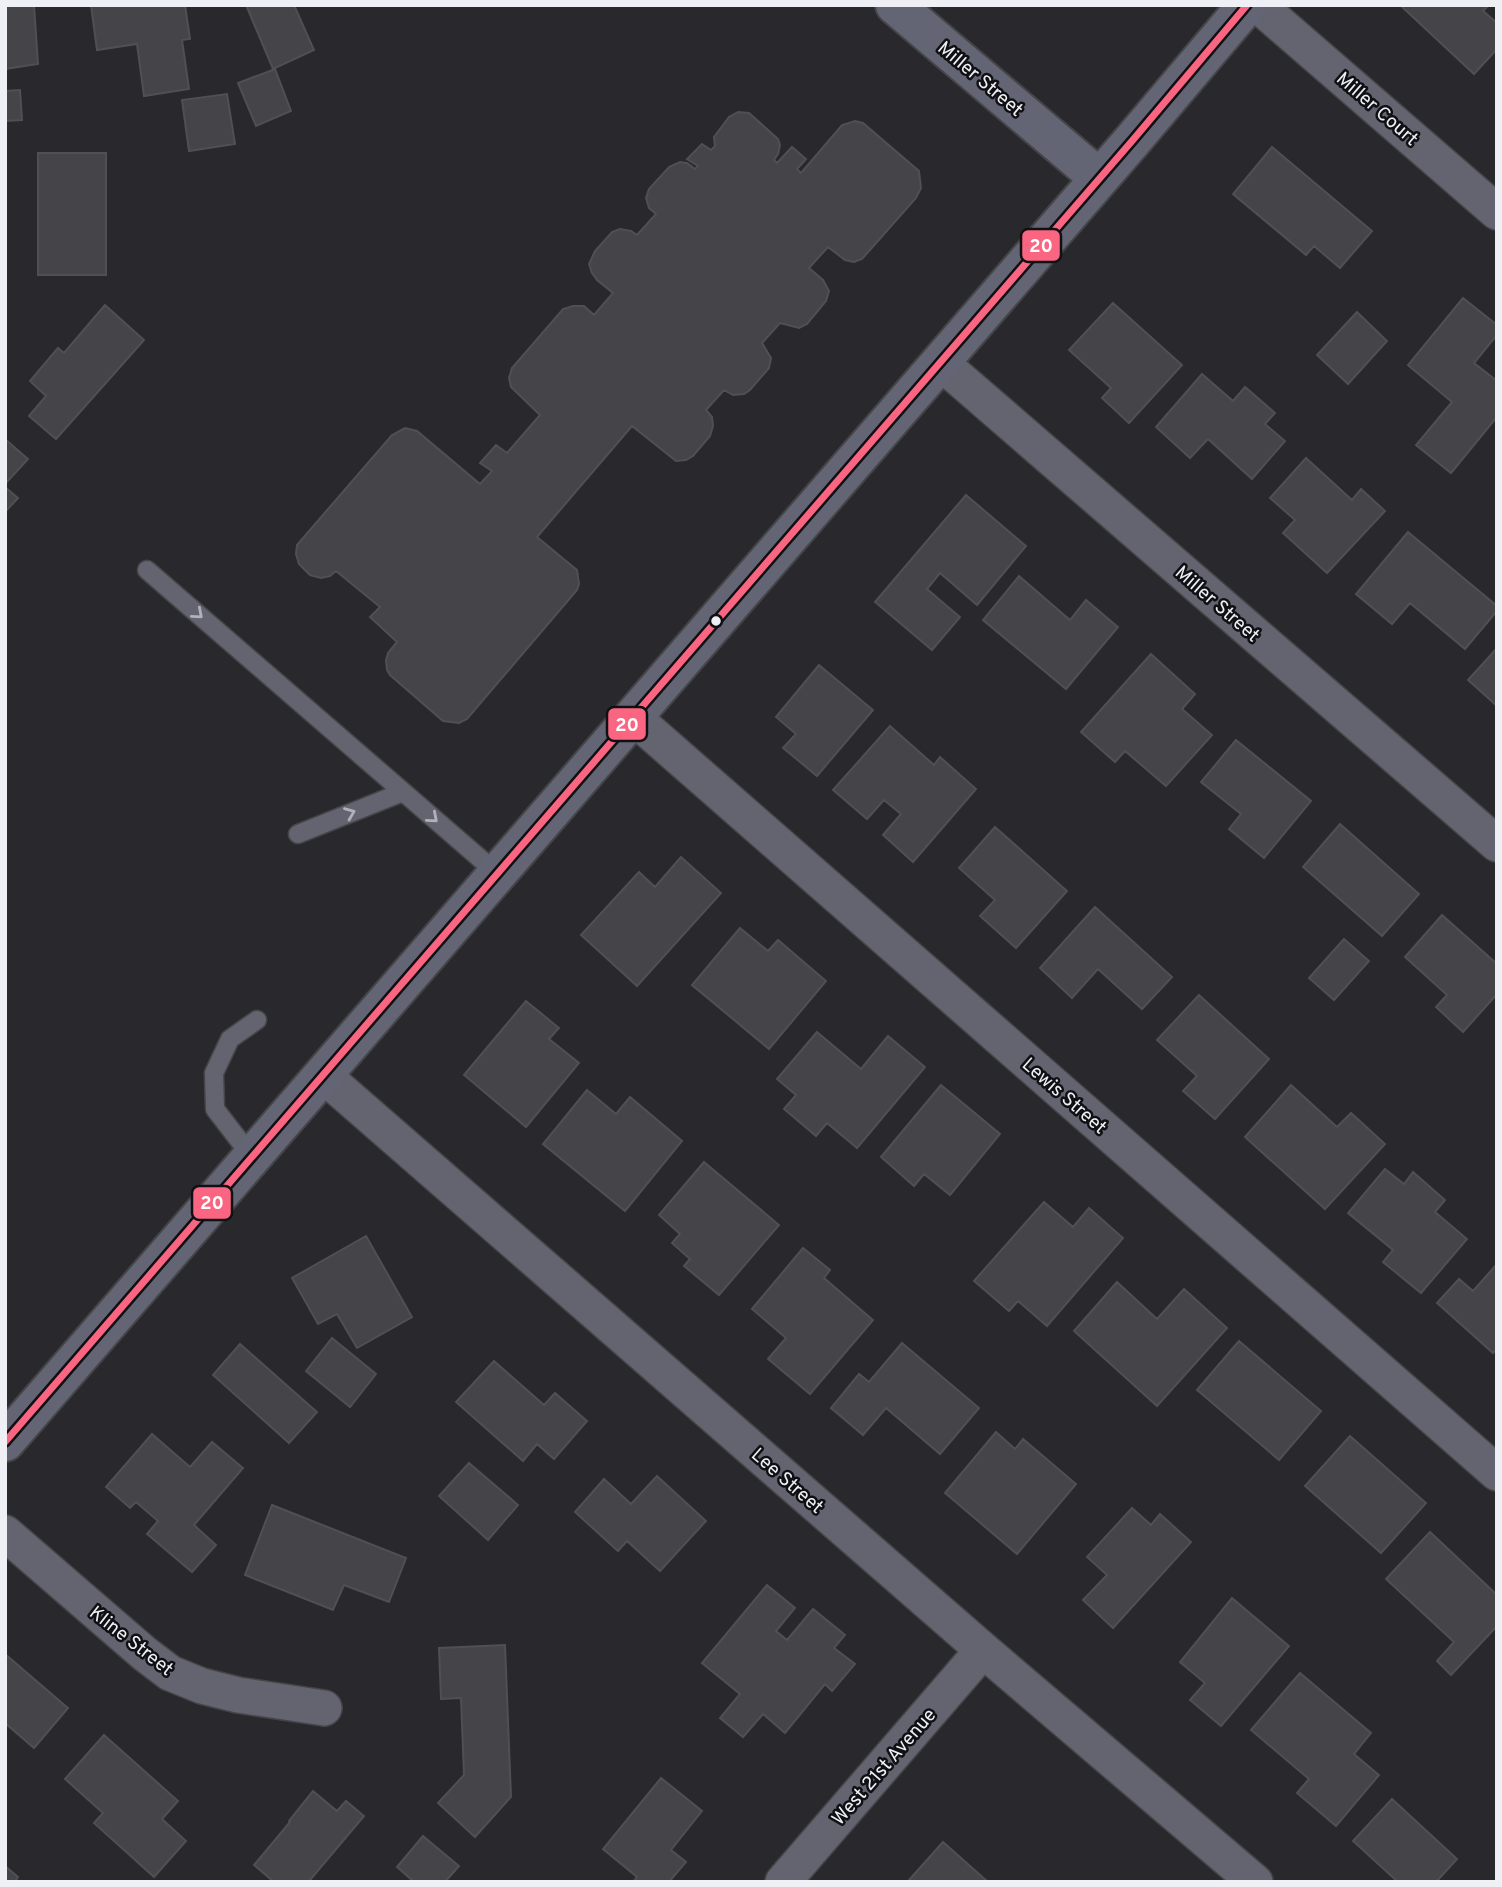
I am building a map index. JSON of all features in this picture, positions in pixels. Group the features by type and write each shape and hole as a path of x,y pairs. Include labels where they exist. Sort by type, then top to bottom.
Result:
{"street":[{"name":"Miller Street","path":"895,5 1099,178"},
{"path":"5,1442 1247,5"},
{"name":"Miller Court","path":"1258,5 1497,212"},
{"name":"Miller Street","path":"940,362 1497,844"},
{"name":"Lewis Street","path":"633,717 1497,1473"},
{"name":"Lee Street","path":"323,1075 983,1650 1255,1882"},
{"name":"Kline Street","path":"5,1533 170,1673 202,1686 238,1695 324,1708"},
{"name":"West 21st Avenue","path":"783,1882 983,1650"}],"lane":[{"path":"147,570 498,874"},
{"path":"298,834 403,792"},
{"path":"252,1157 215,1109 214,1073 230,1040 257,1020"}],"building":[{"path":"5,5 34,5 38,64 5,69"},
{"path":"91,5 185,5 190,39 182,40 189,89 144,96 137,44 97,50"},
{"path":"246,5 294,5 314,50 273,69"},
{"path":"1400,5 1489,5 1483,11 1497,23 1497,49 1474,74"},
{"path":"275,69 291,111 256,126 238,83"},
{"path":"20,90 22,120 5,121 5,91"},
{"path":"227,94 235,144 189,151 182,100"},
{"path":"738,112 749,113 778,139 780,145 774,160 777,163 792,147 806,159 797,169 801,173 842,125 855,121 863,123 919,171 921,188 916,198 862,259 854,262 845,260 828,247 809,268 823,280 829,291 826,301 807,324 799,328 780,323 762,343 771,358 769,368 744,394 733,395 724,390 706,410 712,417 713,426 710,436 693,456 676,461 632,426 537,537 577,570 577,590 467,719 459,723 443,721 387,670 388,653 397,642 370,617 380,607 336,571 321,578 310,575 299,564 297,545 392,435 405,428 417,431 480,484 492,471 480,463 496,445 507,453 540,415 511,387 509,378 512,368 563,309 584,306 594,315 613,293 592,273 589,264 595,251 612,232 620,229 637,235 656,214 649,208 646,198 649,189 669,167 680,162 695,169 698,166 687,159 702,144 711,150 715,146 714,137 729,117"},
{"path":"1272,147 1372,231 1340,268 1314,246 1306,255 1233,194"},
{"path":"38,153 106,153 106,275 38,275"},
{"path":"1463,298 1497,325 1497,335 1474,363 1497,381 1497,417 1451,473 1416,445 1452,402 1408,365"},
{"path":"1113,303 1182,365 1129,423 1102,398 1111,388 1069,350"},
{"path":"105,305 144,340 56,439 29,416 46,396 30,381 58,348 64,353"},
{"path":"1357,312 1387,341 1348,384 1317,355"},
{"path":"1202,374 1233,401 1245,387 1275,413 1265,424 1285,441 1252,479 1208,439 1190,458 1156,427"},
{"path":"5,439 28,459 5,484"},
{"path":"1306,458 1352,500 1361,489 1385,511 1327,573 1283,533 1295,520 1270,498"},
{"path":"5,487 18,498 5,512"},
{"path":"966,495 1026,546 977,605 940,573 927,589 960,617 932,650 875,602"},
{"path":"1408,532 1497,606 1497,611 1465,649 1410,603 1392,624 1356,594"},
{"path":"1019,576 1070,620 1086,600 1118,627 1066,689 983,620"},
{"path":"1497,648 1497,706 1468,680"},
{"path":"1151,654 1195,694 1182,709 1212,735 1166,786 1125,751 1115,762 1081,732"},
{"path":"819,665 873,710 817,776 783,748 796,734 776,717"},
{"path":"890,726 934,765 940,757 976,789 913,862 883,835 901,814 884,800 867,819 833,790"},
{"path":"1236,740 1311,801 1264,858 1229,829 1241,814 1201,782"},
{"path":"1340,824 1419,894 1382,936 1303,867"},
{"path":"995,827 1067,891 1016,948 980,916 995,900 959,868"},
{"path":"681,857 721,893 637,986 581,935 639,872 655,887"},
{"path":"1095,907 1172,977 1142,1009 1098,969 1072,998 1040,968"},
{"path":"1442,915 1497,964 1497,994 1463,1032 1436,1007 1447,995 1405,957"},
{"path":"740,928 768,951 778,940 826,981 769,1049 692,985"},
{"path":"1344,939 1369,961 1334,1000 1309,978"},
{"path":"1199,995 1269,1059 1215,1119 1183,1091 1197,1076 1157,1040"},
{"path":"526,1001 559,1028 549,1039 579,1063 526,1127 464,1075"},
{"path":"817,1032 861,1069 888,1036 925,1067 857,1148 827,1123 816,1136 784,1109 796,1095 777,1079"},
{"path":"941,1085 1000,1134 950,1195 924,1174 914,1186 881,1157"},
{"path":"1291,1085 1337,1127 1351,1113 1385,1144 1325,1209 1245,1137"},
{"path":"587,1090 616,1114 630,1097 682,1141 625,1211 543,1144"},
{"path":"704,1162 779,1225 719,1295 684,1266 690,1259 672,1243 680,1234 659,1215"},
{"path":"1385,1169 1404,1184 1413,1172 1445,1200 1435,1212 1467,1239 1421,1293 1383,1262 1393,1250 1348,1213"},
{"path":"1044,1202 1073,1227 1089,1208 1123,1238 1047,1326 1018,1301 1009,1311 974,1281"},
{"path":"366,1236 412,1317 357,1348 337,1314 318,1324 292,1278"},
{"path":"803,1248 830,1270 824,1278 873,1320 810,1394 768,1359 786,1338 752,1309"},
{"path":"1497,1264 1497,1349 1493,1353 1437,1303 1459,1279 1473,1291"},
{"path":"1117,1282 1157,1319 1184,1289 1227,1328 1157,1406 1074,1331"},
{"path":"332,1338 376,1374 350,1407 306,1371"},
{"path":"1239,1341 1321,1411 1279,1460 1197,1390"},
{"path":"902,1343 979,1408 940,1454 886,1408 863,1435 831,1408 859,1374 869,1382"},
{"path":"240,1344 317,1412 289,1443 213,1375"},
{"path":"494,1361 544,1405 555,1393 587,1421 554,1459 537,1444 523,1461 456,1402"},
{"path":"996,1432 1015,1449 1023,1439 1076,1484 1017,1554 945,1493"},
{"path":"152,1434 190,1467 212,1442 243,1468 194,1525 216,1545 192,1572 147,1534 158,1521 136,1502 130,1508 106,1487"},
{"path":"1350,1436 1426,1503 1381,1553 1305,1486"},
{"path":"469,1463 518,1505 488,1540 439,1496"},
{"path":"657,1476 706,1521 660,1571 627,1541 618,1551 575,1512 604,1479 631,1504"},
{"path":"272,1505 406,1558 389,1602 344,1585 333,1610 245,1575"},
{"path":"1132,1508 1151,1525 1160,1514 1191,1542 1113,1628 1083,1600 1107,1575 1087,1557"},
{"path":"1430,1532 1497,1595 1497,1626 1451,1675 1437,1661 1454,1642 1386,1579"},
{"path":"767,1585 795,1608 776,1631 787,1640 813,1609 845,1635 834,1648 855,1664 832,1691 825,1684 785,1733 763,1714 743,1737 720,1718 740,1694 702,1663"},
{"path":"1232,1598 1289,1646 1221,1726 1190,1700 1205,1683 1180,1662"},
{"path":"505,1645 511,1797 475,1837 438,1803 464,1775 461,1698 441,1699 439,1648"},
{"path":"5,1654 68,1708 34,1748 5,1723"},
{"path":"1300,1673 1371,1733 1354,1754 1379,1775 1336,1826 1297,1793 1309,1779 1251,1730"},
{"path":"104,1735 178,1801 162,1819 186,1841 154,1877 94,1823 103,1813 65,1779"},
{"path":"661,1778 702,1811 671,1850 686,1862 669,1882 633,1882 637,1877 603,1849"},
{"path":"313,1791 337,1811 346,1801 364,1816 310,1880 312,1882 274,1882 254,1865"},
{"path":"1392,1799 1457,1859 1436,1882 1398,1882 1353,1841"},
{"path":"423,1836 459,1866 445,1882 414,1882 397,1867"},
{"path":"943,1842 988,1882 911,1882 909,1880"},
{"path":"5,1866 18,1877 15,1882 5,1882"}],"transit line":[{"name":"20","path":"5,1442 1247,5"}]}
